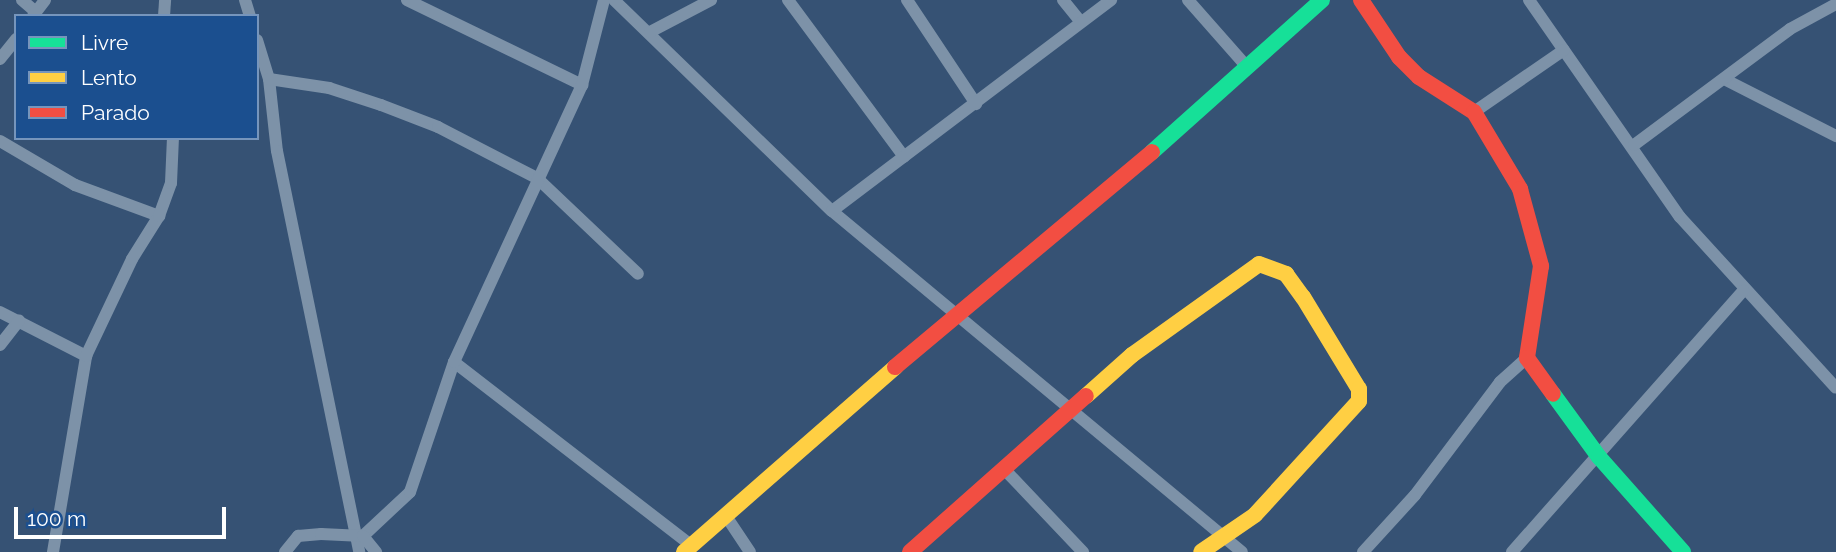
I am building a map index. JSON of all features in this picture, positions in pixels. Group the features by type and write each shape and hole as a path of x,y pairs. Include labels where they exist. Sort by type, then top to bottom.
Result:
{"street":[{"path":"22,0 35,14 45,0"},
{"path":"407,0 582,85"},
{"path":"285,552 298,536 359,535 410,492 454,362 582,85 604,0"},
{"path":"614,0 832,211 1242,552"},
{"path":"650,32 711,0"},
{"path":"788,0 904,157"},
{"path":"907,0 976,104"},
{"path":"1063,0 1081,22"},
{"path":"832,211 1111,0"},
{"path":"1188,0 1247,67"},
{"path":"454,362 688,549 1322,0"},
{"path":"1362,0 1399,57 1419,77 1474,113 1520,189 1533,225 1541,266 1527,358 1500,382 1415,495 1363,552"},
{"path":"1529,0 1634,145 1680,217 1743,290 1836,388"},
{"path":"1634,145 1790,29 1836,4"},
{"path":"0,59 14,41"},
{"path":"259,46 269,79 277,150 359,535 359,552"},
{"path":"1474,113 1564,50"},
{"path":"269,79 329,88 381,105 438,127 537,178 638,274"},
{"path":"1724,79 1836,136"},
{"path":"53,552 86,356 132,259 159,216 171,183 173,140"},
{"path":"0,141 75,185 159,216"},
{"path":"911,552 1006,471 1132,355 1258,264 1286,274 1344,362 1359,389 1359,401 1273,498 1201,552"},
{"path":"1512,552 1599,457 1743,290"},
{"path":"0,312 86,356"},
{"path":"0,345 19,321"},
{"path":"1527,358 1599,457 1683,552"},
{"path":"1006,471 1083,552"},
{"path":"726,516 750,552"},
{"path":"359,535 376,552"}],"traffic: fast":[{"path":"1152,152 1322,0"},
{"path":"1553,394 1599,457 1683,552"}],"traffic: slow":[{"path":"1086,396 1132,355 1259,264 1286,274 1303,297 1359,389 1359,401 1255,515 1201,552"},
{"path":"684,552 895,367"}],"traffic: jam":[{"path":"1361,0 1399,57 1419,77 1474,112 1520,189 1541,266 1527,358 1553,394"},
{"path":"895,367 1152,152"},
{"path":"910,552 1086,396"}]}
